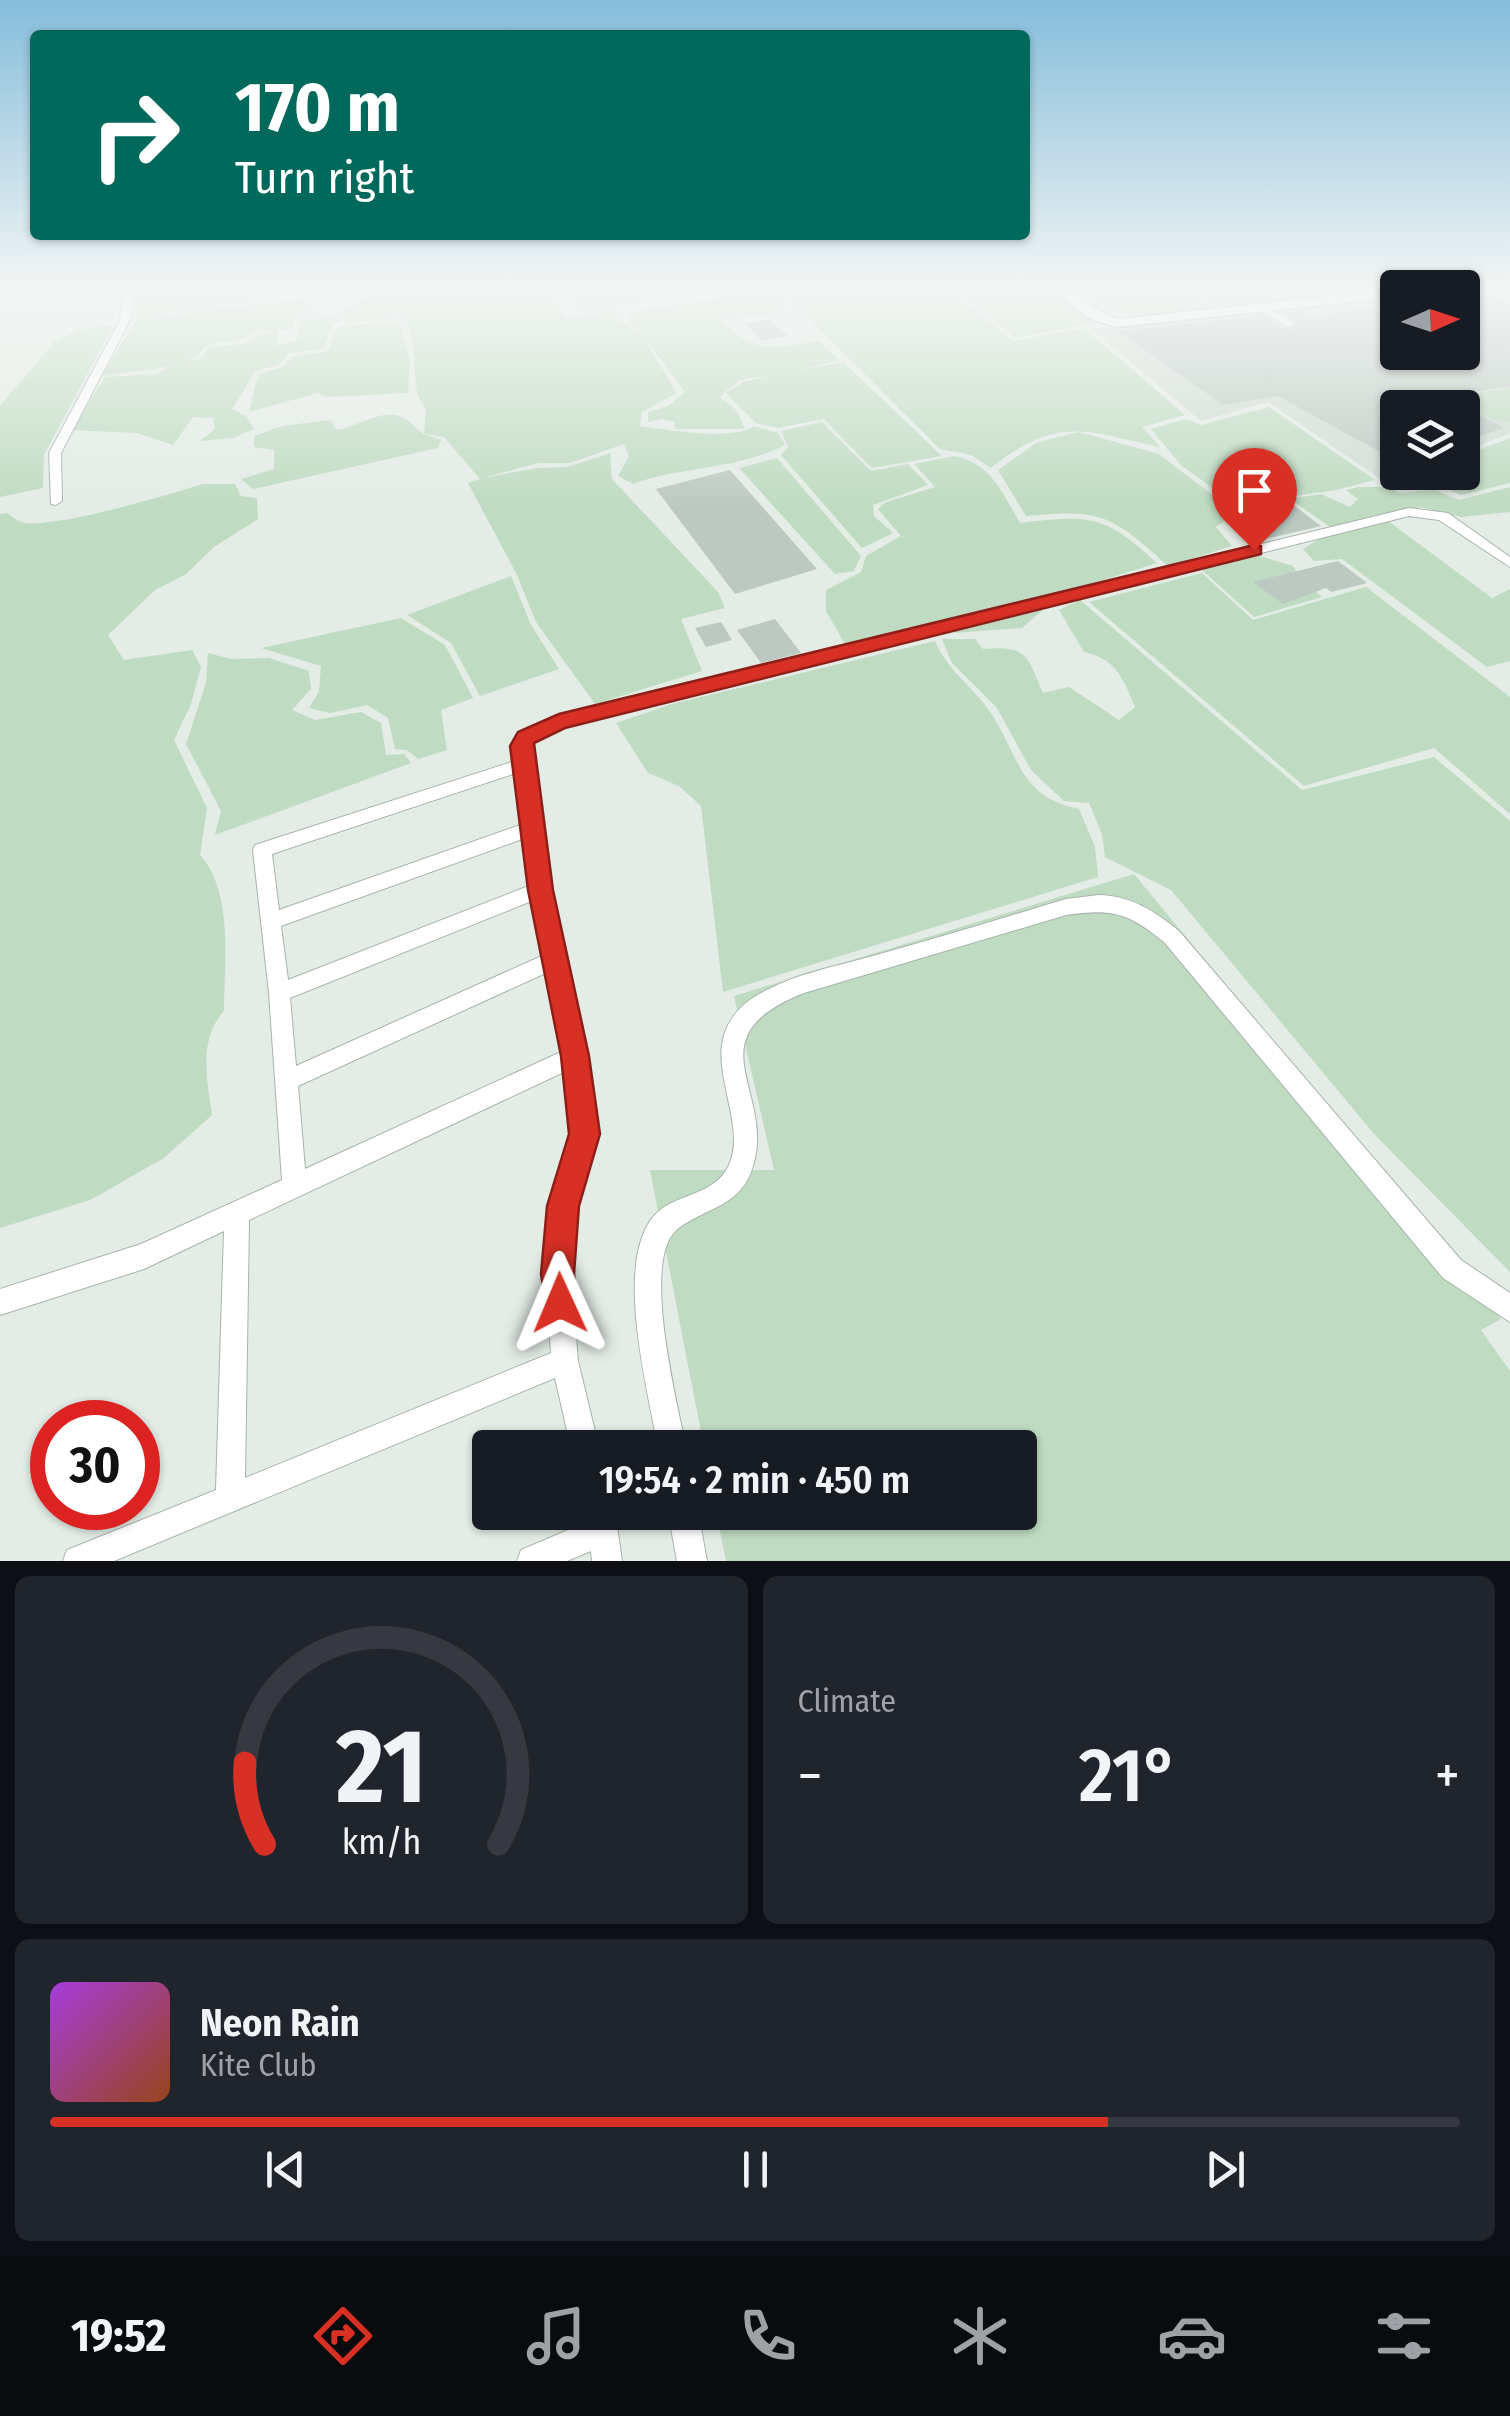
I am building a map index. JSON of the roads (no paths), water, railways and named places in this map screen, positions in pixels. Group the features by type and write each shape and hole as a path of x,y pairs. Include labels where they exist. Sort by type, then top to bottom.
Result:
{"street":[{"path":"56,501 55,454 103,363"},
{"path":"580,1430 565,1361 558,1274 563,1206 584,1134 575,1056 541,890 521,746 526,738 559,722 1409,512 1443,516 1510,563"},
{"path":"295,1188 280,993 262,850 525,764"},
{"path":"272,922 533,828"},
{"path":"280,993 541,890"},
{"path":"669,1430 647,1286 649,1248 663,1224 705,1204 732,1182 741,1167 743,1150 733,1062 734,1037 745,1015 792,988 1066,908 1104,901 1137,908 1172,937 1452,1268 1510,1309"},
{"path":"288,1080 556,959"},
{"path":"0,1302 144,1256 575,1056"},
{"path":"230,1500 238,1214"},
{"path":"78,1561 565,1361"},
{"path":"532,1561 586,1530"},
{"path":"603,1530 607,1561"},
{"path":"686,1530 692,1561"}]}
